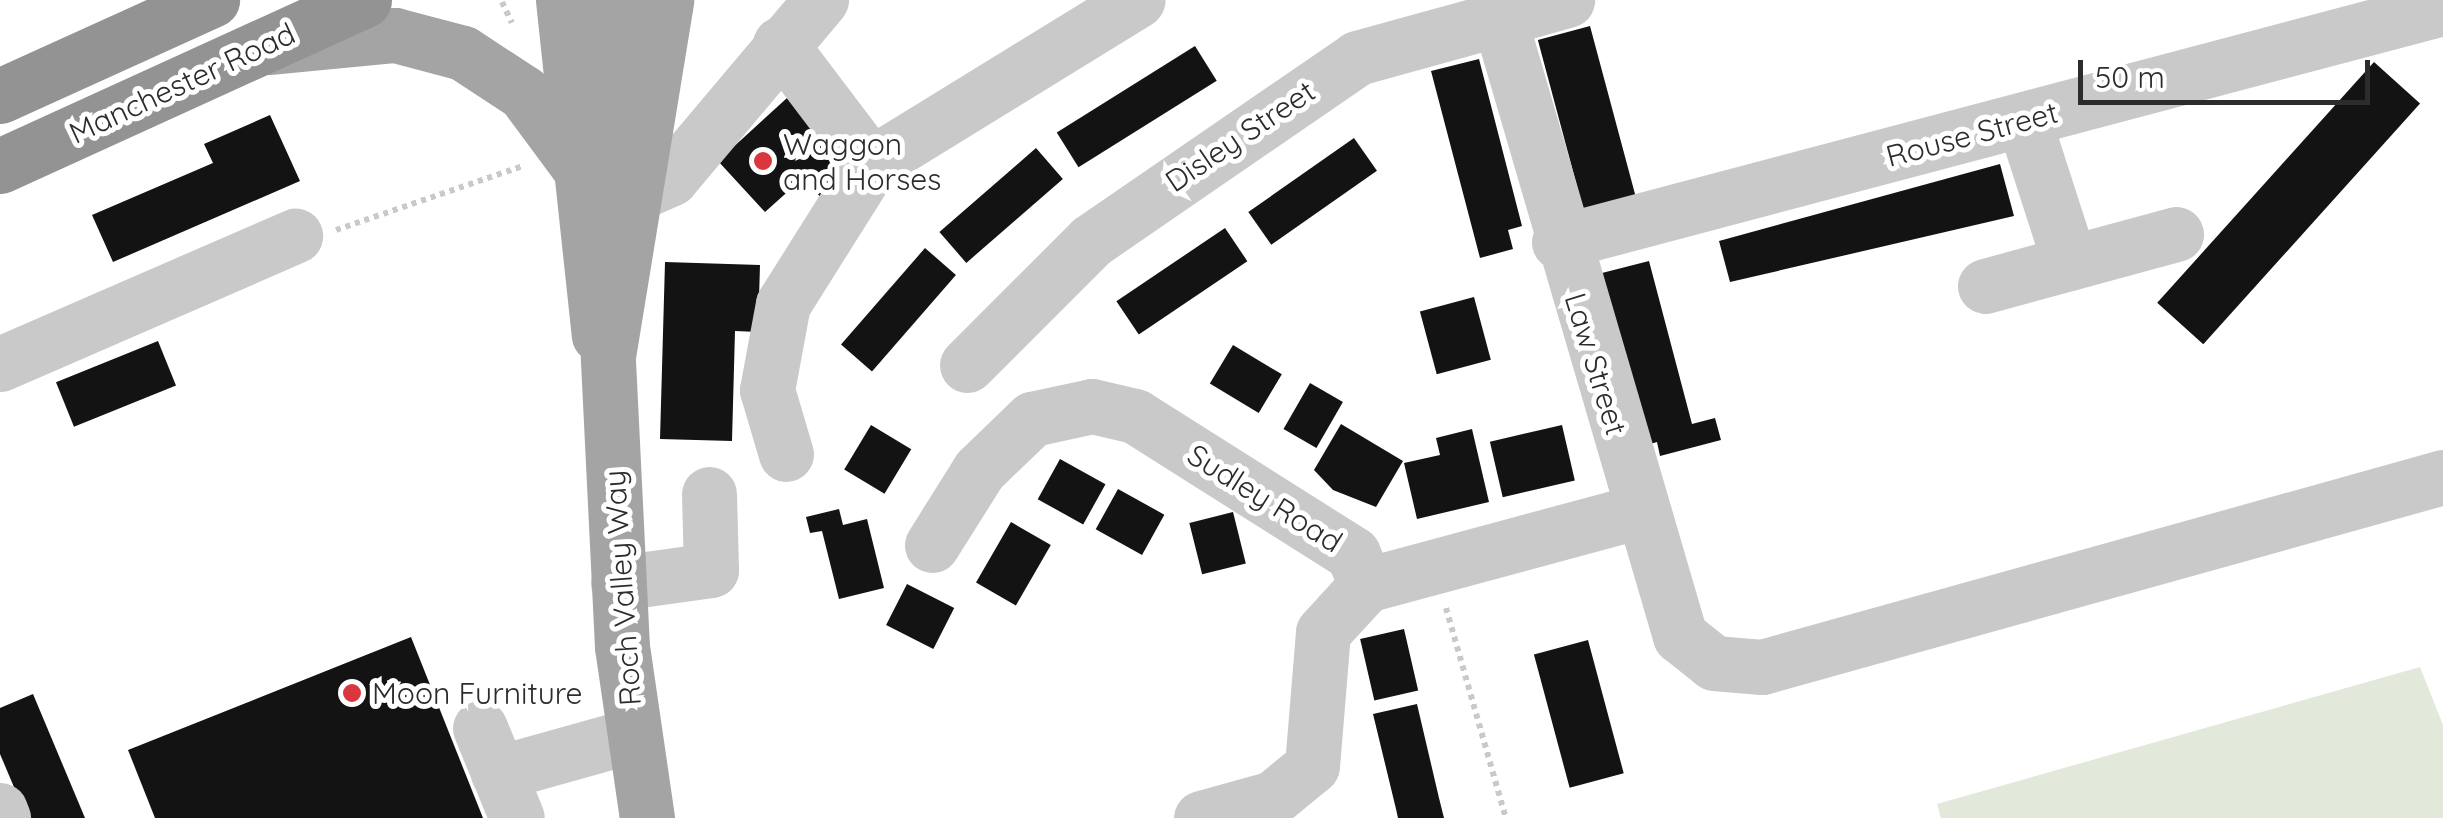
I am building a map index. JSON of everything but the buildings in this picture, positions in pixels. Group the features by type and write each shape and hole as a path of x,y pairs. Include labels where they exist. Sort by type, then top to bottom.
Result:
{"highway":[{"name":"Manchester Road","path":"0,96 212,0"},
{"name":"Manchester Road","path":"0,166 364,0"}],"main road":[{"path":"563,0 601,188 608,356"},
{"path":"608,356 590,316 588,270 601,188 613,0"},
{"path":"601,188 666,0"},
{"path":"254,48 395,36 463,53 524,93 601,188"},
{"name":"Roch Valley Way","path":"608,356 618,583 647,818"}],"street":[{"path":"601,188 672,178 780,44 821,0"},
{"path":"786,454 767,390 783,304 870,164 1138,0"},
{"name":"Disley Street","path":"966,365 1091,241 1341,69 1496,10 1567,0"},
{"name":"Rouse Street","path":"1559,242 2443,8"},
{"name":"Law Street","path":"1496,10 1559,242 1680,636 1714,663 1762,667 2443,477"},
{"path":"780,44 870,164"},
{"path":"2024,121 2070,263"},
{"path":"1986,286 2176,234"},
{"path":"0,364 296,236"},
{"name":"Sudley Road","path":"932,546 980,470 1032,419 1092,406 1135,416 1353,554 1366,585 1640,510"},
{"path":"618,583 711,570 709,494"},
{"path":"1201,818 1273,798 1312,766 1323,632 1366,585"},
{"path":"498,773 634,734"},
{"path":"0,810 3,818"}],"path":[{"path":"502,2 512,23"},
{"path":"296,236 340,230 480,180"},
{"path":"1434,568 1506,818"}],"green space":[{"path":"2420,667 2443,725 2443,818 1941,818 1937,804"}],"place":[{"name":"Waggon and Horses","path":"763,161"},
{"name":"Moon Furniture","path":"352,693"}]}
